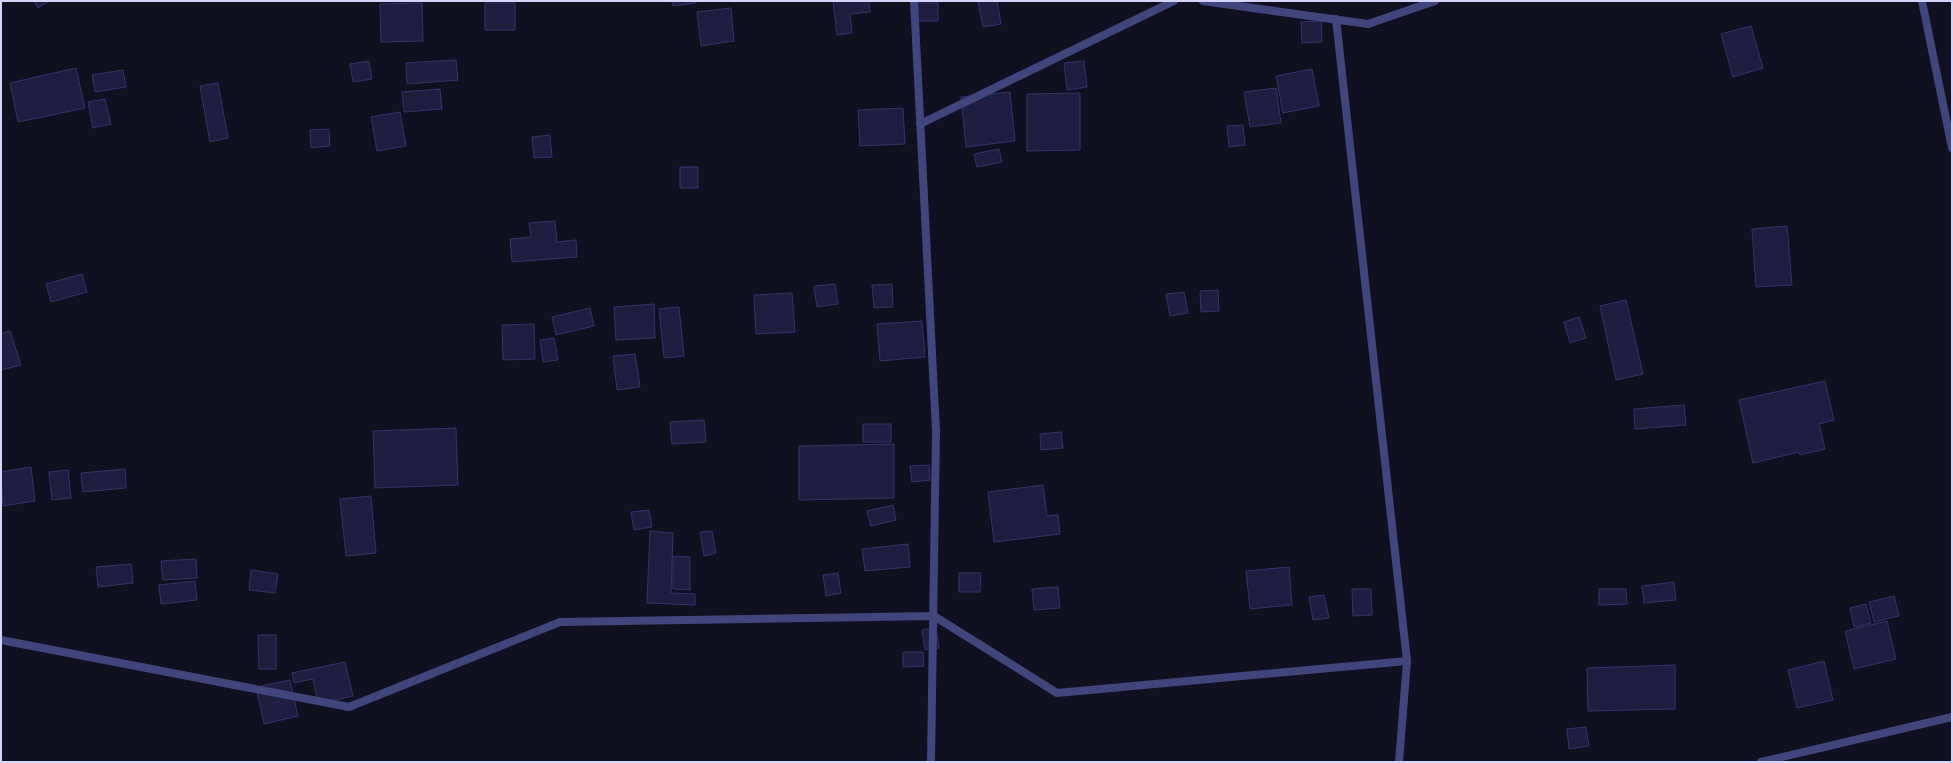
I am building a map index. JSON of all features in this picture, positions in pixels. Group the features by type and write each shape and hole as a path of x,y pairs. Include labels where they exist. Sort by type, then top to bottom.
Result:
{"street":[{"path":"914,1 936,431 931,762"},
{"path":"920,124 1174,1"},
{"path":"1204,1 1368,24 1435,1"},
{"path":"1922,1 1952,148"},
{"path":"1336,19 1407,661 1399,762"},
{"path":"1,640 349,707 560,622 934,616 1057,693 1407,661"},
{"path":"1761,762 1952,717"}],"building":[{"path":"34,1 49,1 38,8"},
{"path":"672,1 696,1 696,3 673,6"},
{"path":"833,1 869,1 870,12 850,14 852,33 837,35"},
{"path":"978,1 997,1 1001,24 983,27"},
{"path":"422,3 423,41 381,42 380,4"},
{"path":"485,3 515,3 515,30 485,30"},
{"path":"917,3 938,3 938,21 917,21"},
{"path":"731,8 734,41 701,46 697,12"},
{"path":"1321,21 1322,42 1302,43 1301,22"},
{"path":"1751,26 1763,68 1733,77 1721,34"},
{"path":"456,60 458,80 407,84 406,63"},
{"path":"369,61 372,79 353,82 350,64"},
{"path":"1084,61 1087,87 1067,90 1064,63"},
{"path":"76,68 85,108 18,122 10,83"},
{"path":"1312,69 1319,106 1283,113 1276,76"},
{"path":"123,70 126,87 95,92 92,75"},
{"path":"218,83 228,138 210,142 200,86"},
{"path":"1276,88 1281,123 1250,127 1244,92"},
{"path":"440,89 442,109 404,112 402,92"},
{"path":"1010,92 1015,141 966,147 961,97"},
{"path":"1080,93 1080,150 1027,151 1027,94"},
{"path":"105,99 111,124 93,128 88,102"},
{"path":"903,108 905,144 860,146 858,110"},
{"path":"400,112 406,146 377,151 371,117"},
{"path":"1243,125 1245,145 1229,147 1227,126"},
{"path":"329,129 330,146 311,148 310,130"},
{"path":"550,135 552,157 534,158 532,137"},
{"path":"999,149 1002,162 977,167 974,154"},
{"path":"680,167 698,167 698,188 680,188"},
{"path":"555,221 557,242 576,240 577,257 512,262 510,239 531,237 529,223"},
{"path":"1787,226 1792,285 1756,287 1752,229"},
{"path":"82,274 87,292 51,302 46,284"},
{"path":"835,284 838,304 817,307 814,286"},
{"path":"892,284 893,307 874,308 872,285"},
{"path":"1218,290 1219,311 1201,312 1200,291"},
{"path":"1184,292 1188,313 1170,316 1166,294"},
{"path":"792,293 795,332 756,334 754,295"},
{"path":"1626,300 1643,374 1616,380 1600,306"},
{"path":"654,304 655,338 616,340 614,307"},
{"path":"679,307 684,356 664,358 659,309"},
{"path":"590,308 594,326 556,335 552,317"},
{"path":"1579,317 1586,338 1570,343 1564,322"},
{"path":"922,321 925,357 880,361 877,324"},
{"path":"534,324 535,359 503,360 502,325"},
{"path":"10,331 21,365 1,370 1,333"},
{"path":"554,338 558,360 543,362 540,340"},
{"path":"635,354 640,387 617,390 613,356"},
{"path":"1825,381 1834,420 1819,424 1825,449 1800,455 1799,452 1753,463 1739,400"},
{"path":"1684,405 1686,425 1635,429 1634,409"},
{"path":"704,420 706,442 672,444 670,422"},
{"path":"863,424 891,424 891,442 863,442"},
{"path":"456,428 458,485 375,488 373,431"},
{"path":"1061,432 1063,448 1041,450 1040,434"},
{"path":"894,444 894,498 799,500 799,446"},
{"path":"929,465 930,480 912,482 910,466"},
{"path":"31,467 35,501 3,506 1,472"},
{"path":"125,469 126,488 83,492 81,473"},
{"path":"68,470 71,498 52,500 49,472"},
{"path":"1043,485 1047,516 1058,515 1060,534 994,542 988,492"},
{"path":"371,496 376,553 346,556 340,499"},
{"path":"893,505 896,520 871,526 867,511"},
{"path":"649,510 652,527 634,530 631,512"},
{"path":"650,531 673,533 671,593 695,594 695,605 647,603"},
{"path":"712,531 716,553 704,556 700,532"},
{"path":"908,544 910,567 865,571 862,549"},
{"path":"673,556 690,557 690,590 673,589"},
{"path":"196,559 197,578 163,580 161,561"},
{"path":"131,564 133,583 98,587 96,567"},
{"path":"1289,567 1292,605 1250,609 1246,571"},
{"path":"251,570 278,574 275,593 249,590"},
{"path":"838,573 841,593 826,596 823,575"},
{"path":"959,573 981,573 980,592 959,592"},
{"path":"195,581 197,600 161,604 159,585"},
{"path":"1674,582 1676,600 1644,603 1642,586"},
{"path":"1058,587 1060,608 1034,610 1032,589"},
{"path":"1352,589 1371,589 1372,615 1353,616"},
{"path":"1599,589 1626,589 1627,604 1599,605"},
{"path":"1324,595 1329,618 1313,620 1309,597"},
{"path":"1894,596 1899,616 1874,622 1869,602"},
{"path":"1866,604 1871,623 1854,627 1850,608"},
{"path":"1887,621 1896,659 1854,669 1845,631"},
{"path":"936,628 939,648 925,650 922,630"},
{"path":"258,635 276,635 276,669 259,669"},
{"path":"903,652 923,652 924,666 903,667"},
{"path":"1824,661 1833,700 1797,708 1788,670"},
{"path":"345,662 353,696 318,704 313,679 294,683 292,673"},
{"path":"1675,665 1675,709 1588,711 1587,668"},
{"path":"290,680 298,716 264,724 256,687"},
{"path":"1586,727 1589,746 1569,749 1567,729"}]}
